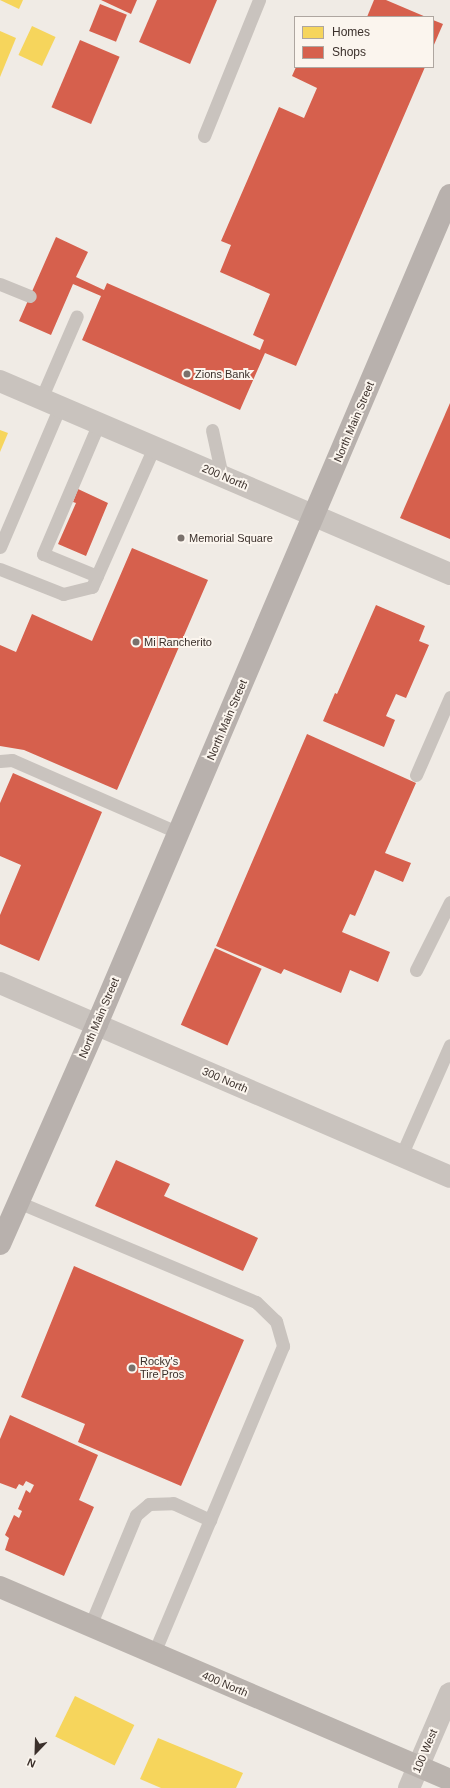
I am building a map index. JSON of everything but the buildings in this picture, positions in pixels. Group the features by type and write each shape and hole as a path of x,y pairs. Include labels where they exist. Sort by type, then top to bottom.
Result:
{"main road":[{"name":"North Main Street","path":"0,1244 97,1024 315,516 450,195"},
{"name":"400 North","path":"0,1587 450,1780"}],"street":[{"name":"200 North","path":"0,381 450,574"},
{"name":"300 North","path":"0,983 450,1177"},
{"name":"100 West","path":"410,1788 450,1693"}],"lane":[{"path":"204,136 259,0"},
{"path":"0,284 30,296"},
{"path":"0,547 50,402 76,316"},
{"path":"97,576 43,554 99,423"},
{"path":"212,430 222,476"},
{"path":"0,569 63,594 92,587 154,447"},
{"path":"416,775 450,697"},
{"path":"0,761 12,760 179,833"},
{"path":"416,970 450,902"},
{"path":"401,1156 450,1044"},
{"path":"18,1202 256,1302 276,1322 283,1346 154,1653"},
{"path":"90,1626 136,1515 149,1504 173,1503 210,1520"}],"place":[{"name":"Zions Bank","path":"187,374"},
{"name":"Memorial Square","path":"181,538"},
{"name":"Mi Rancherito","path":"136,642"},
{"name":"Rocky's Tire Pros","path":"132,1368"}]}
